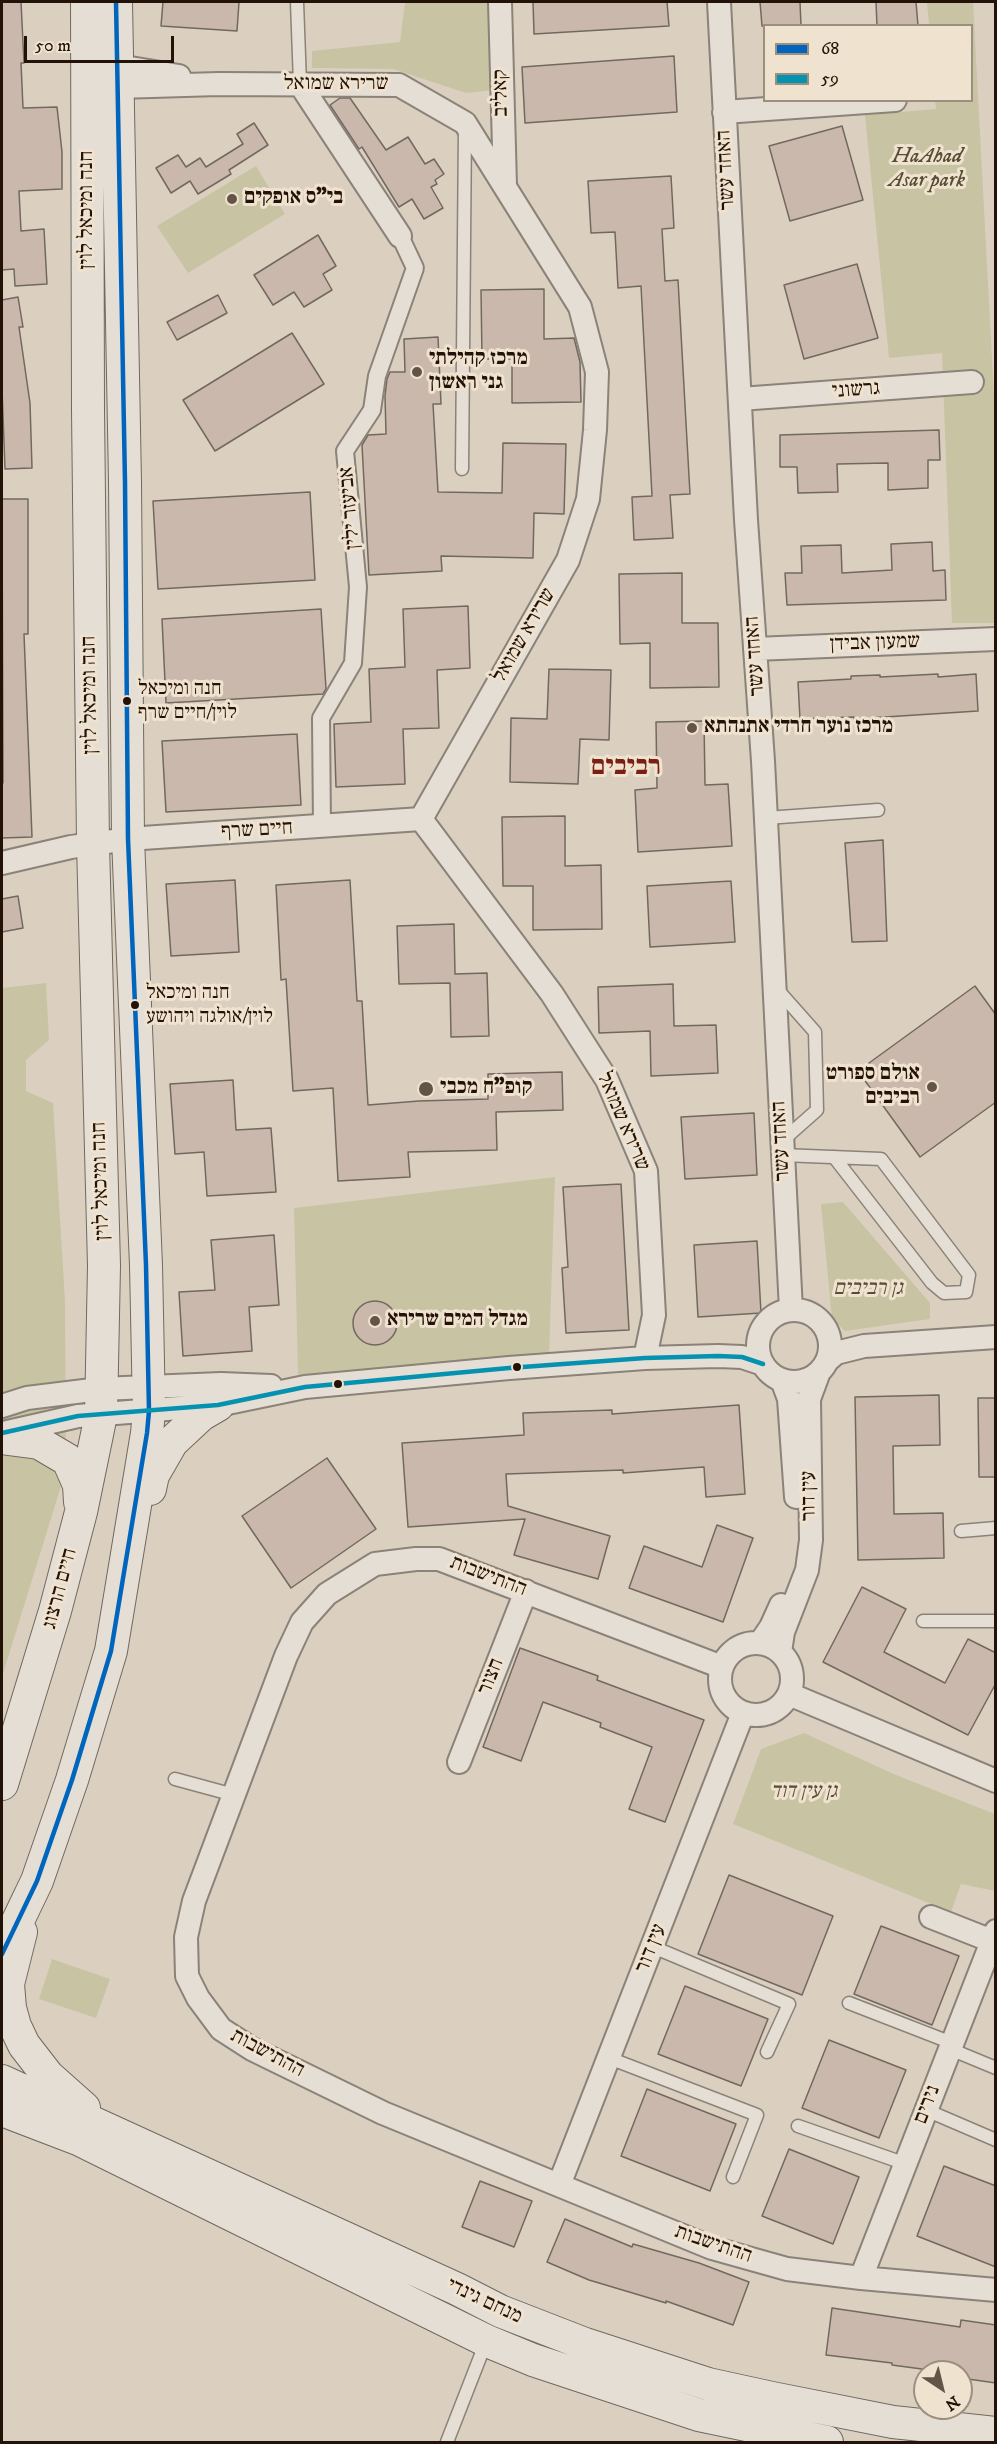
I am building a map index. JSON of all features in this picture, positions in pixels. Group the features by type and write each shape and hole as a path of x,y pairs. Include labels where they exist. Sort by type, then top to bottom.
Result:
{"main road":[{"name":"חנה ומיכאל לוין","path":"87,2 89,76 88,410 93,843 104,1266 101,1402"},
{"name":"חנה ומיכאל לוין","path":"116,2 128,839 146,1253 149,1399"},
{"path":"107,2129 48,2076 24,2045 12,2017 8,1984 37,1881 72,1780 111,1652 147,1433 149,1399"},
{"name":"חיים הרצוג","path":"2,1785 56,1611 81,1512 101,1402"},
{"path":"123,1579 153,1475 172,1442 201,1415 218,1405"},
{"path":"2,1438 39,1443 68,1460 79,1485 81,1512"},
{"path":"2,1954 37,1881"},
{"name":"מנחם גינדי","path":"2,2081 446,2284 500,2311 585,2344 708,2384 893,2422 996,2433"},
{"name":"מנחם גינדי","path":"2,2110 78,2139 487,2341 574,2375 699,2415 827,2442"},
{"path":"2,2127 78,2139"}],"street":[{"name":"קאליב","path":"500,2 505,185"},
{"name":"האחד עשר","path":"719,2 740,399 766,818 791,1310"},
{"name":"שרירא שמואל","path":"89,76 219,84 399,85 465,123 580,307 597,372 595,430 588,499 568,560 421,819 561,1008 607,1080 646,1171 654,1315 645,1358"},
{"name":"אביעזר ילין","path":"300,84 400,236 415,268 377,376 372,410 345,452 358,587 353,663 321,718 322,827"},
{"path":"724,112 866,102"},
{"name":"גרשוני","path":"740,399 972,382"},
{"name":"שמעון אבידן","path":"755,649 996,639"},
{"name":"חיים שרף","path":"2,863 93,843 128,839 421,819"},
{"path":"763,1364 758,1347 762,1330 774,1316 791,1310 801,1310 819,1319 829,1336 831,1348 823,1366"},
{"path":"829,1336 846,1344 864,1346 996,1338"},
{"path":"704,1356 742,1348 759,1339"},
{"path":"149,1399 218,1405 305,1387 645,1358 704,1356 742,1357 763,1364 782,1380 802,1381 836,1353 864,1346"},
{"name":"עין דור","path":"770,1648 783,1632 807,1570 811,1540 809,1399 823,1366"},
{"name":"עין דור","path":"770,1648 777,1617 796,1566 798,1520 789,1399 782,1380"},
{"path":"2,1406 27,1398 101,1402 149,1399 221,1384 305,1387"},
{"path":"2,1433 78,1416 101,1402"},
{"name":"ההתישבות","path":"722,1667 439,1559 416,1558 375,1564 327,1594 302,1622 197,1892 186,1937 187,1976 198,1998 220,2029 252,2049 383,2113 712,2248 788,2269 996,2290"},
{"name":"חצור","path":"459,1762 526,1592"},
{"path":"748,1644 770,1648 788,1661 792,1672 789,1694 775,1710 754,1715 743,1713 726,1699 722,1689 722,1667 737,1649 748,1644"},
{"path":"789,1694 996,1781"},
{"name":"עין דור","path":"559,2185 743,1713"},
{"path":"931,1917 994,1936"},
{"name":"נירים","path":"861,2278 994,1936"}],"lane":[{"path":"297,2 300,84"},
{"path":"462,469 465,123"},
{"path":"766,818 878,810"},
{"path":"774,986 815,1032 817,1110 782,1148"},
{"path":"782,1148 834,1157 881,1159 969,1275 966,1292 944,1293 932,1283 834,1157"},
{"path":"961,1531 996,1528"},
{"path":"922,1622 996,1621"},
{"path":"175,1779 234,1795"},
{"path":"653,1947 789,2004 767,2052"},
{"path":"849,2003 951,2046 996,2068"},
{"path":"609,2058 757,2115 733,2177"},
{"path":"926,2110 996,2139"},
{"path":"798,2126 906,2164"},
{"path":"447,2442 487,2341"}],"green space":[{"path":"405,2 498,2 502,89 466,93 393,69 312,68 312,51 400,42"},
{"name":"HaAhad Asar park","path":"927,2 973,2 995,415 995,623 952,623 942,353 889,358 865,115 936,109 935,102 973,102 973,24 929,24"},
{"path":"256,166 285,214 188,273 157,226"},
{"path":"46,983 49,1040 26,1060 26,1091 53,1103 65,1301 66,1470 2,1677 2,988"},
{"path":"555,1177 549,1356 298,1375 294,1208"},
{"name":"גן רביבים","path":"843,1202 930,1303 930,1319 845,1331 832,1319 821,1204"},
{"name":"גן עין דוד","path":"804,1733 896,1775 995,1814 995,1891 961,1884 951,1912 733,1824 761,1749"},
{"path":"52,1959 110,1979 96,2018 39,1999"}],"building":[{"path":"2,2 21,2 24,63 21,63 23,108 57,107 62,152 62,189 19,191 21,231 44,229 47,284 15,286 14,269 2,270"},
{"path":"163,2 239,2 237,31 161,26"},
{"path":"533,2 667,2 669,26 534,34"},
{"path":"760,2 800,2 801,24 763,24 762,26"},
{"path":"876,2 916,2 918,24 877,24"},
{"path":"674,56 677,112 525,123 522,67"},
{"path":"340,98 350,98 386,150 408,137 425,164 434,159 444,174 435,180 437,184 431,187 443,208 424,219 412,199 399,207 362,147 359,149 330,105"},
{"path":"254,123 268,145 229,170 231,174 198,194 190,181 171,193 156,168 178,155 186,167 200,158 206,167 243,144 237,134"},
{"path":"842,126 863,200 790,221 769,146"},
{"path":"671,176 674,228 662,229 665,281 678,280 690,494 670,495 673,538 634,540 632,497 652,496 641,286 618,288 615,232 591,233 588,181"},
{"path":"318,235 336,266 323,274 332,290 304,307 294,292 273,305 254,275"},
{"path":"857,264 878,338 804,359 784,285"},
{"path":"544,289 544,339 574,338 580,362 581,402 512,403 512,359 482,359 481,290"},
{"path":"218,295 227,313 177,340 167,322"},
{"path":"18,297 23,327 19,327 30,403 32,468 5,469 2,300"},
{"path":"292,333 324,384 215,451 183,400"},
{"path":"438,337 441,404 433,404 438,492 502,493 503,443 566,444 564,514 534,513 533,558 441,556 442,571 369,575 362,445 368,435 386,434 387,379 390,372 405,372 404,339"},
{"path":"939,430 940,460 928,460 928,488 888,490 888,463 837,464 838,492 798,493 797,467 780,467 780,435"},
{"path":"310,492 315,580 158,589 153,501"},
{"path":"2,499 28,499 28,634 24,634 32,837 2,838"},
{"path":"932,542 933,571 945,570 946,600 787,605 785,573 802,573 801,546 841,545 842,573 892,570 891,544"},
{"path":"682,573 682,623 718,623 719,687 650,688 650,643 620,644 619,574"},
{"path":"468,606 470,668 437,670 439,728 403,729 405,784 336,787 334,724 371,722 369,669 405,667 403,609"},
{"path":"321,609 326,689 323,694 166,703 162,619"},
{"path":"549,669 611,670 609,740 580,739 578,784 510,782 511,718 547,719"},
{"path":"938,674 938,677 976,674 978,711 854,719 854,717 800,719 798,682 851,679 851,676"},
{"path":"704,721 705,785 728,784 732,846 638,852 635,790 657,788 656,722"},
{"path":"297,734 301,805 166,812 162,741"},
{"path":"565,816 565,866 601,865 602,929 533,930 533,886 503,886 502,817"},
{"path":"883,840 887,941 852,942 845,843"},
{"path":"235,880 239,952 171,956 166,884"},
{"path":"350,880 357,1001 362,1001 368,1105 488,1099 488,1074 562,1072 563,1110 496,1112 497,1150 408,1152 410,1177 338,1181 333,1088 293,1091 286,979 281,980 276,885"},
{"path":"731,881 735,942 650,947 647,886"},
{"path":"18,896 23,928 2,932 2,899"},
{"path":"454,924 455,974 487,973 489,1036 451,1037 450,983 399,984 397,926"},
{"path":"673,984 674,1026 716,1025 718,1073 651,1076 650,1031 599,1033 598,987"},
{"name":"אולם ספורט רביבים","path":"975,986 996,1015 996,1102 920,1157 858,1071"},
{"path":"233,1080 236,1130 271,1128 276,1192 207,1196 204,1152 175,1154 170,1084"},
{"path":"754,1113 757,1175 685,1179 681,1117"},
{"path":"621,1184 629,1330 566,1333 562,1268 568,1267 563,1187"},
{"path":"274,1235 279,1305 249,1307 252,1351 183,1356 179,1292 215,1290 211,1240"},
{"path":"757,1241 761,1313 698,1317 694,1245"},
{"name":"מגדל המים שרירא","path":"375,1301 384,1302 391,1307 396,1314 396,1332 391,1339 384,1344 375,1345 366,1344 359,1339 354,1332 353,1323 354,1314 359,1307 366,1302"},
{"path":"939,1395 940,1445 893,1446 894,1514 943,1513 944,1558 858,1560 855,1397"},
{"path":"978,1398 996,1398 996,1477 979,1477"},
{"path":"739,1405 745,1494 706,1497 704,1467 623,1473 623,1470 506,1474 508,1506 610,1536 598,1579 514,1555 525,1519 408,1527 402,1443 524,1435 523,1413 612,1410 612,1414"},
{"path":"327,1458 376,1529 291,1588 242,1516"},
{"path":"717,1525 753,1538 723,1622 629,1588 644,1546 702,1567"},
{"path":"862,1587 906,1609 884,1652 945,1683 968,1639 996,1653 996,1683 968,1735 823,1662"},
{"path":"520,1648 598,1676 597,1680 704,1720 665,1822 629,1809 652,1747 600,1727 601,1723 543,1702 521,1761 483,1747"},
{"path":"729,1875 833,1916 802,1995 698,1954"},
{"path":"881,1926 959,1956 932,2025 854,1994"},
{"path":"685,1986 768,2019 741,2086 658,2054"},
{"path":"829,2040 906,2070 879,2138 802,2108"},
{"path":"647,2089 736,2124 710,2191 621,2156"},
{"path":"789,2149 859,2177 833,2244 762,2216"},
{"path":"944,2166 996,2186 996,2267 917,2236"},
{"path":"480,2181 532,2201 514,2247 462,2227"},
{"path":"565,2219 632,2247 633,2244 699,2263 749,2282 733,2325 666,2301 666,2303 589,2280 547,2262"},
{"path":"832,2308 960,2327 961,2320 996,2325 996,2383 973,2380 973,2360 913,2360 913,2368 826,2355"}],"transit line":[{"name":"68","path":"2,1954 37,1881 72,1780 111,1651 149,1411 146,1265 128,839 125,482 116,2"},
{"name":"59","path":"2,1433 78,1416 218,1405 305,1387 509,1368 645,1358 718,1356 742,1357 763,1364"}],"place":[{"name":"בי\"ס אופקים","path":"232,199"},
{"name":"מרכז קהילתי גני ראשון","path":"417,372"},
{"name":"חנה ומיכאל לוין/חיים שרף","path":"127,701"},
{"name":"מרכז נוער חרדי אתנהתא","path":"692,728"},
{"name":"חנה ומיכאל לוין/אולגה ויהושע","path":"135,1005"},
{"name":"אולם ספורט רביבים","path":"932,1087"},
{"name":"קופ\"ח מכבי","path":"426,1089"},
{"name":"מגדל המים שרירא","path":"375,1321"}],"district":[{"name":"רביבים","path":"626,768"}]}
